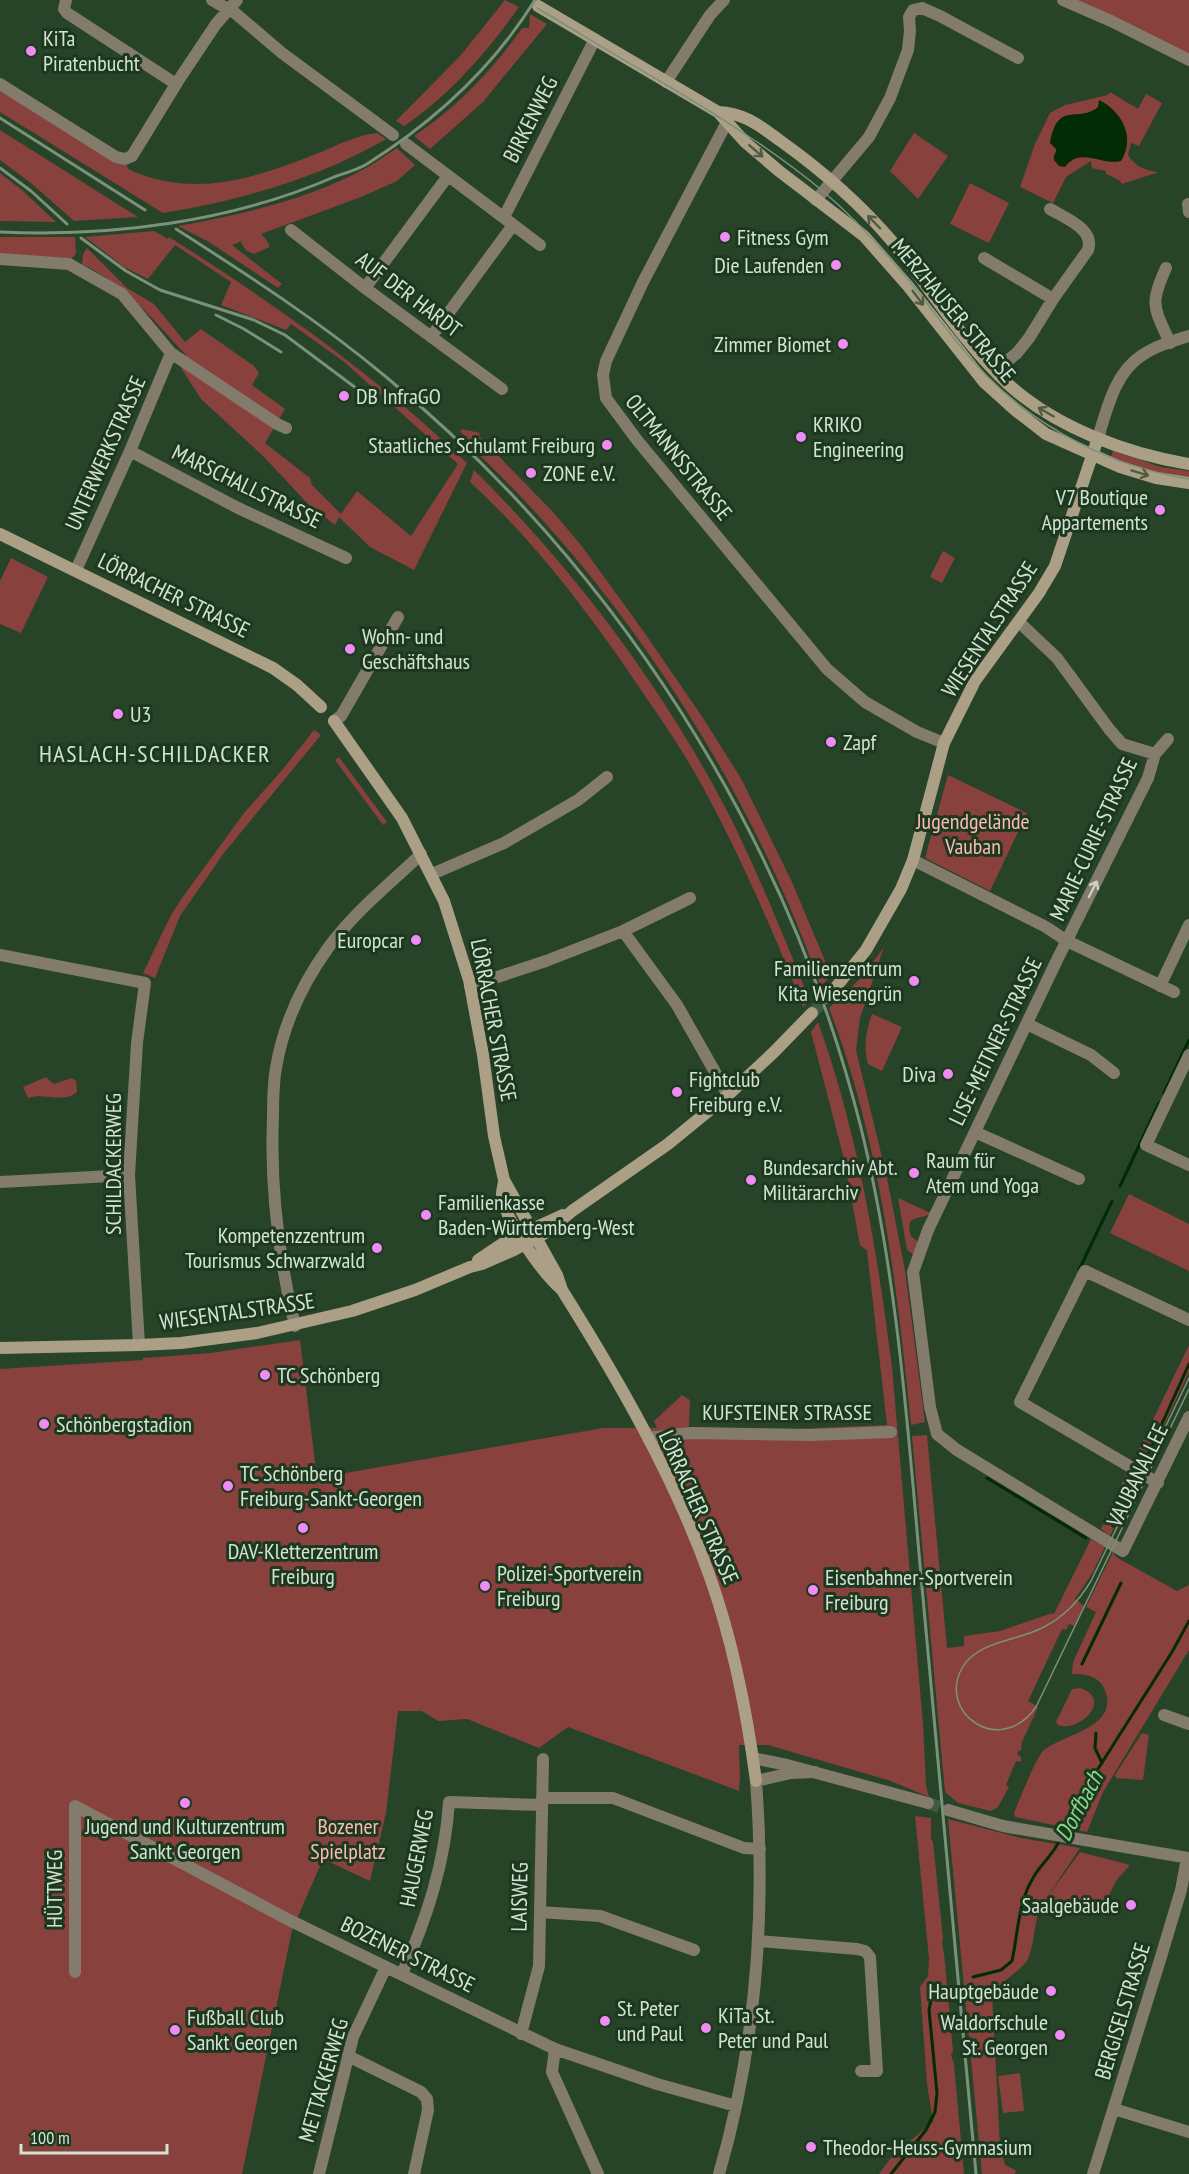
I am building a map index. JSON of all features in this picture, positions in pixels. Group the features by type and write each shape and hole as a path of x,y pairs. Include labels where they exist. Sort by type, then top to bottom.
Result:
{"main road":[{"name":"MERZHAUSER STRASSE","path":"538,6 723,115 762,157 864,236 908,285 984,382 1046,434 1144,475 1189,483"},
{"name":"MERZHAUSER STRASSE","path":"723,115 740,114 800,155 832,182 886,235 977,351 1027,400 1098,438 1148,456 1189,464"},
{"name":"WIESENTALSTRASSE","path":"827,998 848,974 886,917 913,860 944,743 975,681 1019,622 1055,566 1098,438"},
{"path":"1093,453 1115,444"},
{"name":"LÖRRACHER STRASSE","path":"0,534 273,668 297,685 321,707"},
{"name":"LÖRRACHER STRASSE","path":"334,721 402,818 432,874 450,915 470,986 483,1055 494,1136 504,1180 557,1275 562,1290 671,1482 710,1578 726,1628 756,1781"},
{"name":"WIESENTALSTRASSE","path":"0,1348 139,1345 231,1337 295,1326 363,1308 415,1290 470,1267 479,1258 534,1233 572,1211 669,1144 728,1095 812,1013"},
{"name":"LÖRRACHER STRASSE","path":"504,1180 502,1194 504,1202 522,1239 551,1281 562,1290"}],"street":[{"path":"212,0 242,19 282,53 393,135"},
{"path":"0,84 116,157 125,159 132,156 216,24 237,0"},
{"path":"666,82 710,15 724,0"},
{"path":"1063,0 1189,60"},
{"path":"65,4 176,84"},
{"path":"816,200 869,137 890,98 906,58 910,31 925,15 933,13 992,42 1018,58"},
{"name":"BIRKENWEG","path":"431,337 508,221 595,39"},
{"name":"OLTMANNSSTRASSE","path":"723,115 606,361 603,375 606,398 643,447 827,669 865,702 917,732 944,743"},
{"path":"406,144 540,245"},
{"path":"365,288 448,176"},
{"name":"MERZHAUSER STRASSE","path":"995,371 1017,353 1029,338 1088,250 1090,243 1088,236 1073,222 1050,209"},
{"name":"AUF DER HARDT","path":"291,230 502,389"},
{"path":"984,258 1053,299"},
{"path":"0,259 69,264 122,294 171,353 286,428"},
{"path":"1166,268 1154,302 1170,343"},
{"path":"1098,438 1115,390 1125,370 1143,354 1189,336"},
{"name":"UNTERWERKSTRASSE","path":"76,570 171,353"},
{"name":"MARSCHALLSTRASSE","path":"130,451 238,508 346,558"},
{"path":"334,721 341,716 398,617"},
{"name":"MARIE-CURIE-STRASSE","path":"1019,622 1057,658 1122,744 1155,754"},
{"name":"MARIE-CURIE-STRASSE","path":"1067,941 1148,778 1155,754 1168,739"},
{"path":"432,874 504,843 578,800 608,777"},
{"path":"295,1326 286,1288 276,1212 272,1144 276,1067 293,1011 330,946 381,891 421,854"},
{"path":"913,860 1046,927 1067,941 1174,992"},
{"path":"470,986 546,961 623,931 690,898"},
{"path":"1160,986 1189,925"},
{"path":"623,931 677,1005 728,1095"},
{"name":"LISE-MEITNER-STRASSE","path":"1067,941 928,1230 916,1258 913,1272 930,1407 937,1434 957,1450 1123,1551"},
{"name":"SCHILDACKERWEG","path":"0,955 145,983 137,1043 129,1175 139,1345"},
{"path":"1027,1024 1091,1055 1114,1073"},
{"path":"1189,1055 1146,1145 1189,1165"},
{"path":"975,1132 1079,1179"},
{"path":"0,1182 129,1175"},
{"path":"1158,1483 1020,1402 1085,1271 1189,1320"},
{"name":"VAUBANALLEE","path":"1123,1551 1188,1420"},
{"name":"KUFSTEINER STRASSE","path":"648,1438 690,1433 811,1435 891,1431"},
{"path":"1164,1715 1189,1724"},
{"name":"LAISWEG","path":"521,2034 539,1966 543,1758"},
{"path":"753,1758 815,1772 928,1803"},
{"path":"719,2174 736,2106 751,2025 758,1941 760,1849 756,1781 791,1773 815,1772"},
{"name":"HAUGERWEG","path":"402,1974 433,1898 447,1833 449,1802 613,1798 744,1848 760,1849"},
{"name":"BOZENER STRASSE","path":"75,1806 298,1925 521,2034 555,2049 657,2085 736,2106"},
{"name":"HÜTTWEG","path":"75,1806 75,1972"},
{"path":"948,1810 1003,1826 1188,1858"},
{"name":"BERGISELSTRASSE","path":"1093,2174 1181,1890 1188,1858"},
{"path":"540,1912 600,1916 694,1950"},
{"path":"758,1941 857,1949 865,1951 870,1957 877,2071 861,2071"},
{"name":"METTACKERWEG","path":"319,2174 353,2037 386,1967"},
{"path":"555,2049 552,2072 598,2174"},
{"path":"348,2056 421,2092 427,2099 428,2110 414,2174"},
{"path":"1114,2109 1189,2132"}],"green space":[{"path":"505,0 519,7 467,72 437,101 404,126 396,121 461,55"},
{"path":"1073,0 1189,0 1189,56"},
{"path":"530,14 547,24 483,102 430,149 414,136 445,113 473,87 499,59 522,28 529,28"},
{"path":"0,89 91,146 127,165 128,169 152,178 176,183 199,184 246,178 361,136 377,133 386,139 306,177 221,202 163,213 0,112"},
{"path":"1110,92 1138,109 1146,94 1162,103 1139,146 1131,143 1128,155 1142,168 1159,172 1122,184 1119,180 1106,174 1106,171 1092,168 1091,161 1066,177 1053,203 1020,187 1035,144 1050,113 1065,105 1108,95"},
{"path":"0,130 138,217 74,221 32,184 0,160"},
{"path":"914,133 948,156 918,199 890,171"},
{"path":"397,148 415,165 397,181 361,197 261,234 270,247 254,254 247,251 242,241 232,245 282,284 278,288 209,242 178,226 250,211 321,189 370,166"},
{"path":"0,173 22,190 56,222 0,221"},
{"path":"970,183 1009,203 989,243 950,224"},
{"path":"154,231 168,239 169,237 209,262 324,342 397,400 467,463 414,570 370,547 339,517 335,525 308,504 263,456 201,399 181,368 186,355 126,293 82,264 83,254 87,248 127,288 154,304 185,342 201,329 254,366 259,373 252,385 285,409 265,443 310,478 312,485 341,514 357,491 411,536 458,464 343,361 291,324 286,330 221,305 231,282 175,245 148,279 124,267 85,237"},
{"path":"0,237 75,237 76,254 70,260 0,256"},
{"path":"462,429 480,433 479,436 553,512 581,545 703,718 742,780 792,882 831,975 821,987 792,912 758,838 720,766 677,696 630,628 580,564 527,503 470,446 466,437 460,432"},
{"path":"1113,451 1161,467 1189,471 1189,481 1110,460"},
{"path":"474,470 546,546 612,628 699,759 736,829 780,927 810,1001 803,1007 742,864 690,765 622,662 587,614 532,545 470,482"},
{"path":"943,551 955,558 942,583 930,577"},
{"path":"11,558 48,577 21,633 0,624 0,581"},
{"path":"314,730 321,735 224,853 180,916 155,978 143,973 171,915 182,898 244,813"},
{"path":"339,757 387,822 383,825 335,760"},
{"name":"Jugendgelände Vauban","path":"948,775 1027,813 990,891 925,858"},
{"path":"884,947 860,1018 856,1050 887,1178 905,1270 925,1422 911,1425 892,1266 874,1161 847,1058 829,1008 862,977"},
{"path":"872,1014 902,1027 882,1071 868,1064 866,1058 866,1039"},
{"name":"Bozener Spielplatz","path":"818,1022 855,1149 873,1236 886,1323 892,1367 923,1724 926,1785 929,1797 891,1781 768,1745 739,1745 739,1791 568,1727 539,1748 467,1719 438,1721 422,1711 398,1711 386,1813 370,1881 323,1859 292,1930 242,2174 0,2174 0,1369 143,1360 143,1358 210,1353 300,1340 317,1478 603,1428 657,1428 654,1421 682,1395 690,1400 689,1427 796,1429 887,1425 867,1251 860,1245 844,1159 811,1032"},
{"path":"46,1077 54,1084 72,1078 76,1081 77,1092 60,1098 40,1096 28,1098 23,1087"},
{"path":"1129,1194 1189,1224 1189,1271 1110,1233"},
{"path":"898,1198 931,1213 915,1219 910,1224 911,1236 918,1242 914,1255 907,1250"},
{"path":"1189,1345 1189,1372 1143,1470 1132,1463"},
{"path":"927,1435 947,1648 964,1646 964,1636 1000,1631 1054,1614 1091,1539 1105,1547 1093,1572 1075,1599 1084,1606 1074,1626 1069,1624 1066,1630 1062,1629 1028,1701 1038,1707 1022,1742 1021,1751 1019,1750 1017,1754 1021,1757 1021,1762 1016,1761 1006,1785 1009,1787 998,1807 991,1811 958,1803 945,1792 912,1436"},
{"path":"1126,1474 1137,1481 1110,1536 1101,1529"},
{"path":"1113,1552 1116,1557 1177,1591 1189,1585 1189,1650 1103,1792 1087,1832 1015,1817 1014,1813 1028,1780 1044,1750 1088,1728 1105,1712 1107,1701 1101,1684 1091,1676 1072,1674 1073,1662 1096,1612 1086,1607"},
{"path":"1080,1688 1090,1693 1094,1700 1094,1707 1090,1714 1075,1724 1058,1725 1056,1722 1072,1689"},
{"path":"1142,1733 1149,1735 1143,1780 1116,1778 1115,1775"},
{"path":"915,1816 931,1818 931,1839 953,2051 951,2055 954,2064 964,2174 879,2174 893,2155 933,2122 927,2084 920,1987 928,1976 929,1959"},
{"path":"948,1819 1021,1838 1080,1848 1045,1900 1080,1852 1130,1865 1116,1881 1100,1914 1041,1904 1026,1963 992,1995 1000,2145 1005,2165 1016,2170 1015,2174 982,2174"},
{"path":"1020,2073 1024,2111 1003,2113 998,2076"}],"shaded area":[{"path":"1099,100 1120,118 1127,134 1125,152 1121,161 1084,157 1071,161 1065,167 1059,166 1054,160 1056,150 1050,143 1058,121 1070,115 1091,112 1098,107"}],"waterway":[{"path":"1164,1093 1189,1040"},
{"path":"1120,1186 1159,1103"},
{"path":"1079,1270 1112,1201"},
{"path":"1145,1461 1189,1364"},
{"path":"987,1478 1086,1538"},
{"path":"1113,1526 1135,1482"},
{"path":"1082,1664 1121,1583"},
{"name":"Dorfbach","path":"1062,1833 1072,1810 1172,1652 1189,1621"},
{"path":"1096,1733 1095,1748 1102,1763"},
{"name":"Dorfbach","path":"973,1977 1001,1970 1012,1961 1024,1898 1036,1873 1060,1839"},
{"name":"Dorfbach","path":"891,2174 926,2130 935,2112 937,2093 929,2010 933,1989"}],"tunnel":[{"path":"812,1013 827,998"},
{"path":"928,1803 948,1810"}],"tram line":[{"path":"537,8 729,124 787,163 824,192 887,255 986,375 1030,413 1079,443 1106,455 1133,465 1189,479"},
{"path":"1189,1378 1091,1581 1081,1596 1064,1614 1050,1624 987,1647 977,1652 962,1668 957,1685 958,1700 965,1714 976,1724 990,1729 1006,1729 1021,1722 1036,1707 1189,1389"}],"railway":[{"path":"0,232 85,232 170,223 254,205 359,168 416,130 461,91 501,48 535,0"},
{"path":"0,118 145,210"},
{"path":"0,168 31,191 67,224"},
{"path":"176,229 309,317 385,376 469,451 546,533 617,620 681,713 738,810 787,911 828,1016 860,1124 873,1181 893,1296 906,1412 976,2174"},
{"path":"81,238 126,271 160,290 254,320 285,335 372,400"},
{"path":"216,315 281,352"}],"place":[{"name":"KiTa Piratenbucht","path":"31,51"},
{"name":"Fitness Gym","path":"725,237"},
{"name":"Die Laufenden","path":"836,265"},
{"name":"Zimmer Biomet","path":"843,344"},
{"name":"DB InfraGO","path":"344,396"},
{"name":"KRIKO Engineering","path":"801,437"},
{"name":"Staatliches Schulamt Freiburg","path":"607,445"},
{"name":"ZONE e.V.","path":"531,473"},
{"name":"V7 Boutique Appartements","path":"1160,510"},
{"name":"Wohn- und Geschäftshaus","path":"350,649"},
{"name":"U3","path":"118,714"},
{"name":"Zapf","path":"831,742"},
{"name":"Europcar","path":"416,940"},
{"name":"Familienzentrum Kita Wiesengrün","path":"914,981"},
{"name":"Diva","path":"948,1074"},
{"name":"Fightclub Freiburg e.V.","path":"677,1092"},
{"name":"Raum für Atem und Yoga","path":"914,1173"},
{"name":"Bundesarchiv Abt. Militärarchiv","path":"751,1180"},
{"name":"Familienkasse Baden-Württemberg-West","path":"426,1215"},
{"name":"Kompetenzzentrum Tourismus Schwarzwald","path":"377,1248"},
{"name":"TC Schönberg","path":"265,1375"},
{"name":"Schönbergstadion","path":"44,1424"},
{"name":"TC Schönberg Freiburg-Sankt-Georgen","path":"228,1486"},
{"name":"DAV-Kletterzentrum Freiburg","path":"303,1528"},
{"name":"Polizei-Sportverein Freiburg","path":"485,1586"},
{"name":"Eisenbahner-Sportverein Freiburg","path":"813,1590"},
{"name":"Jugend und Kulturzentrum Sankt Georgen","path":"185,1803"},
{"name":"Saalgebäude","path":"1131,1905"},
{"name":"Hauptgebäude","path":"1051,1991"},
{"name":"St. Peter und Paul","path":"605,2021"},
{"name":"KiTa St. Peter und Paul","path":"706,2028"},
{"name":"Fußball Club Sankt Georgen","path":"175,2030"},
{"name":"Waldorfschule St. Georgen","path":"1060,2035"},
{"name":"Theodor-Heuss-Gymnasium","path":"811,2147"}],"district":[{"name":"HASLACH-SCHILDACKER","path":"155,754"}]}
